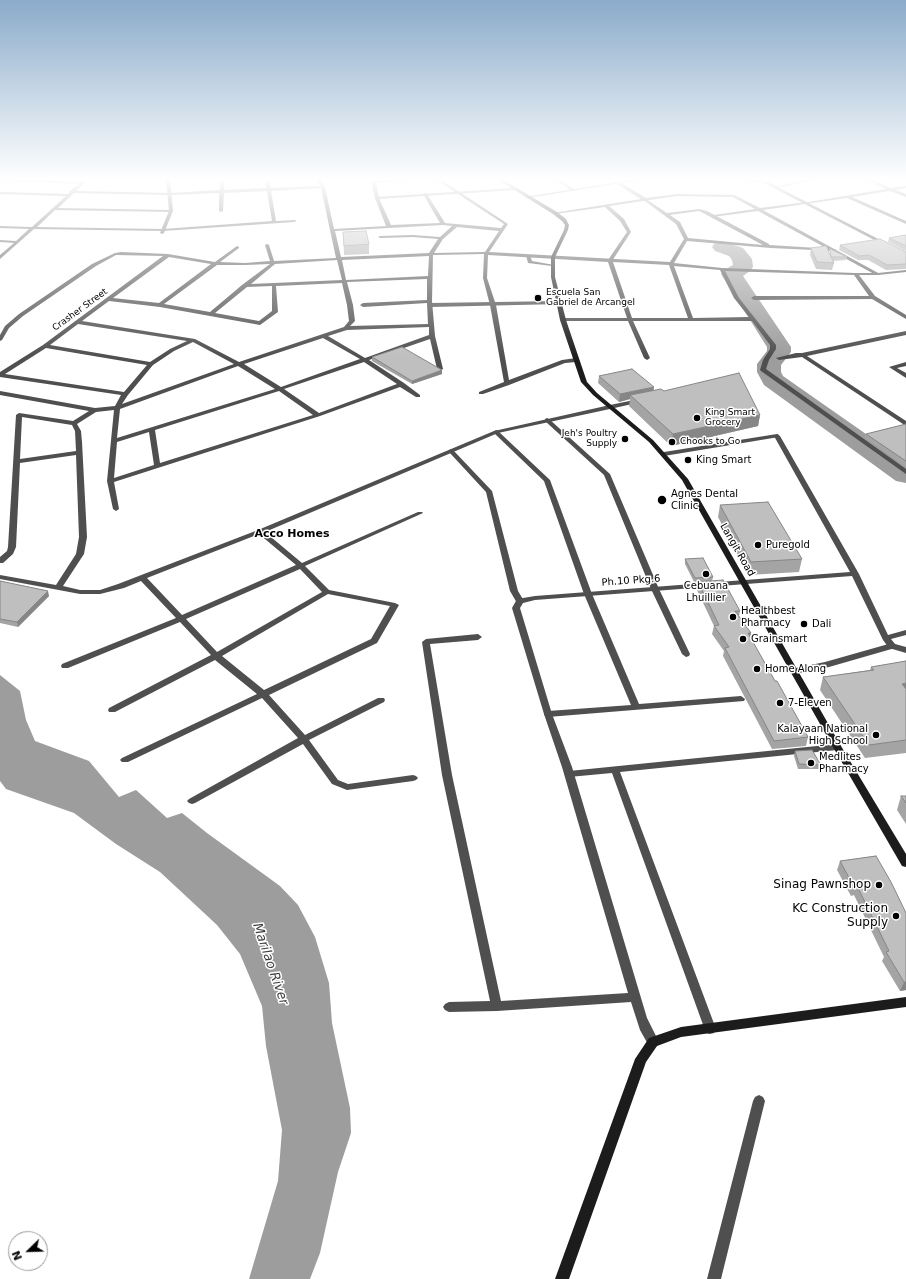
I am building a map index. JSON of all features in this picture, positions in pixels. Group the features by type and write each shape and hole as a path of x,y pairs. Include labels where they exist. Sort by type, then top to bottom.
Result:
{"main road":[{"name":"Langit Road","path":"562,239 553,257 553,277 563,320 584,382 610,407 651,441 685,479 837,746 906,863"},
{"path":"562,1279 641,1059 654,1042 681,1032 906,1002"}],"street":[{"path":"0,258 20,239"},
{"path":"334,239 352,321 346,328"},
{"path":"440,368 432,336 430,277 431,254 441,239"},
{"path":"497,239 486,253 485,278 493,305 507,384"},
{"path":"610,260 624,239"},
{"path":"756,239 771,247"},
{"path":"813,239 878,274"},
{"path":"875,239 893,248"},
{"path":"671,264 686,240 771,247 834,250"},
{"path":"0,241 16,242"},
{"path":"266,245 273,264"},
{"path":"160,305 237,247"},
{"path":"0,339 7,327 21,315 88,269 115,254 127,253 168,256 214,263 273,264 431,254 486,253 671,264 722,269 855,274 878,274 906,271"},
{"name":"Crasher Street","path":"0,375 45,346 168,256"},
{"path":"528,256 530,262 552,265"},
{"path":"610,260 630,320 647,358"},
{"path":"212,314 244,286 273,264"},
{"path":"671,264 691,320"},
{"path":"722,269 737,298 767,336 772,345 773,349 766,360 763,370 906,472"},
{"path":"894,273 906,279"},
{"path":"855,274 873,297 906,317"},
{"path":"244,286 274,286 430,277"},
{"path":"108,299 160,305 260,323 275,312 274,286"},
{"path":"754,298 873,297"},
{"path":"364,305 430,303 493,305 559,303"},
{"path":"563,320 753,319"},
{"path":"77,322 193,340 239,364 280,389 318,416"},
{"path":"0,393 95,410 117,408 239,364 346,328 432,325"},
{"path":"779,358 802,355 906,333"},
{"path":"324,336 402,384 418,396"},
{"path":"113,441 280,389 432,336"},
{"path":"116,509 110,481 117,408 125,394 151,364 172,350 193,340"},
{"path":"45,346 151,364"},
{"path":"802,355 906,424"},
{"path":"481,393 564,361 576,360"},
{"path":"906,364 892,367 906,376"},
{"path":"0,375 125,394"},
{"path":"110,481 318,416 402,384"},
{"path":"0,577 80,592 100,592 260,531 496,432 647,399"},
{"path":"0,561 10,552 12,548 18,460 19,415 74,423 95,410"},
{"path":"547,420 606,474 655,589 686,654"},
{"path":"58,588 80,554 83,537 78,431 74,423"},
{"path":"152,429 157,466"},
{"path":"496,432 547,480 588,594 636,707"},
{"path":"664,454 777,436 854,574 886,638 892,646"},
{"path":"451,451 489,491 514,591 520,601 516,608 635,997 646,1030 654,1042"},
{"path":"18,460 79,453"},
{"path":"64,666 182,618 420,513"},
{"path":"125,760 374,641 395,605 327,592 300,565 260,531"},
{"name":"Ph.10 Pkg.6","path":"520,601 588,594 854,574"},
{"path":"142,577 216,656 263,694 304,739 335,782 347,788 413,778"},
{"path":"112,710 216,656 327,592"},
{"path":"886,638 906,632"},
{"path":"478,637 426,642 447,775 497,1006"},
{"path":"794,671 826,665 892,646 906,650"},
{"path":"548,714 741,698"},
{"path":"192,800 304,739 381,700"},
{"path":"568,774 837,746"},
{"path":"615,770 710,1029"},
{"path":"449,1007 497,1006 635,997"},
{"path":"714,1279 760,1101"}],"water":[{"name":"Marilao River","path":"0,675 20,691 26,720 35,741 89,761 119,797 136,790 167,818 182,813 280,886 298,905 315,937 329,983 332,1023 350,1108 351,1133 338,1172 320,1253 310,1279 249,1279 278,1181 282,1130 266,1046 262,1006 240,954 217,925 160,872 116,844 74,813 6,789 0,781"}],"building":[{"path":"343,239 368,239 369,244 344,246"},
{"path":"880,239 906,252 906,264 887,265 869,255 859,256 840,245"},
{"path":"890,239 906,239 906,246"},
{"path":"826,246 834,263 817,262 811,248"},
{"path":"830,249 847,257 831,257"},
{"path":"402,347 442,370 412,381 372,357"},
{"path":"632,369 654,387 620,394 599,376"},
{"name":"King Smart Grocery","path":"739,373 760,415 673,434 630,395 661,389 664,391"},
{"path":"906,424 906,461 866,434"},
{"name":"Puregold","path":"768,502 802,559 751,562 720,505"},
{"path":"703,558 713,577 695,578 685,559"},
{"path":"723,580 740,611 735,611 751,633 748,633 808,737 774,741 725,648 729,647 714,626 719,625 698,582"},
{"path":"0,581 48,591 17,622 0,619"},
{"path":"906,661 906,683 902,684 906,689 906,740 869,745 823,677 874,670 871,667"},
{"path":"812,750 821,765 799,764 795,751"},
{"path":"901,796 906,796 906,803"},
{"path":"876,856 906,913 906,982 904,982 886,952 889,951 857,886 854,887 840,861"}],"waterway":[{"path":"722,247 736,252 742,259 743,267 731,274 779,347 779,352 769,364 769,372 773,380 906,475"}],"place":[{"name":"Escuela San Gabriel de Arcangel","path":"538,298"},
{"name":"King Smart Grocery","path":"697,418"},
{"name":"Jeh's Poultry Supply","path":"625,439"},
{"name":"Chooks to Go","path":"672,442"},
{"name":"King Smart","path":"688,460"},
{"name":"Agnes Dental Clinic","path":"662,500"},
{"name":"Puregold","path":"758,545"},
{"name":"Cebuana Lhuillier","path":"706,574"},
{"name":"Healthbest Pharmacy","path":"733,617"},
{"name":"Dali","path":"804,624"},
{"name":"Grainsmart","path":"743,639"},
{"name":"Home Along","path":"757,669"},
{"name":"7-Eleven","path":"780,703"},
{"name":"Kalayaan National High School","path":"876,735"},
{"name":"Medlites Pharmacy","path":"811,763"},
{"name":"Sinag Pawnshop","path":"879,885"},
{"name":"KC Construction Supply","path":"896,916"}],"district":[{"name":"Acco Homes","path":"292,534"}]}
